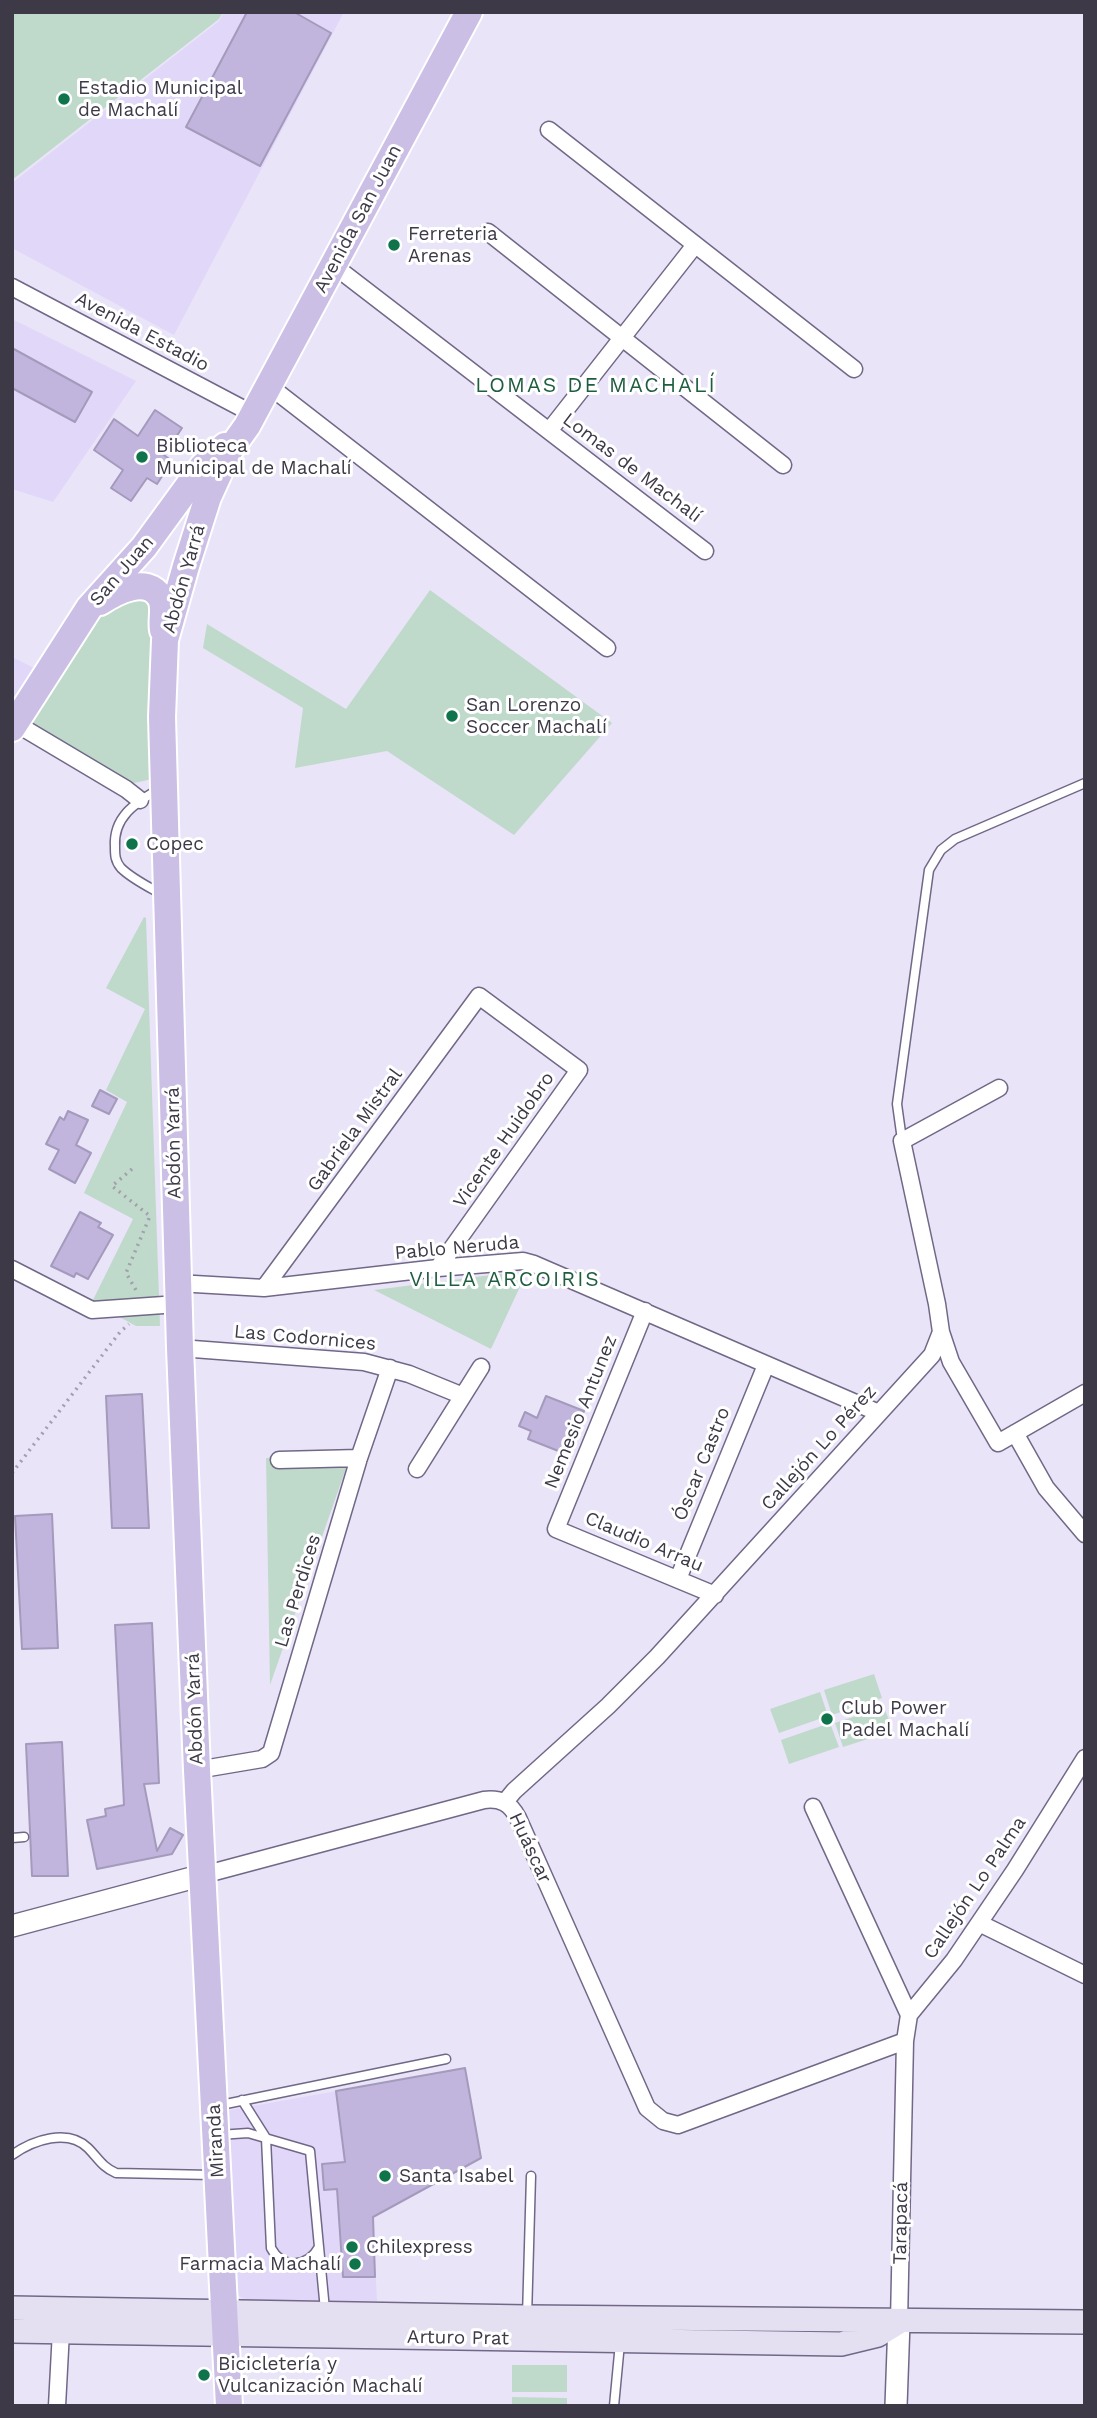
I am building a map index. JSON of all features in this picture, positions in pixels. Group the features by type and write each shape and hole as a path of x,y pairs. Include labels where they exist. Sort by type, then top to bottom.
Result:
{"main road":[{"name":"Avenida San Juan","path":"250,420 469,12"},
{"name":"San Juan","path":"14,726 89,608 144,547 203,466 250,420"},
{"name":"Abdón Yarrá","path":"203,1875 177,1293 169,899 162,717 165,640 186,566 208,497 229,452 250,420"},
{"path":"89,608 113,593 129,587 151,589 160,595 163,604 165,640"},
{"name":"Miranda","path":"203,1875 229,2406"},
{"name":"Arturo Prat","path":"12,2308 225,2324 620,2340 841,2344 878,2335 899,2322"},
{"name":"Arturo Prat","path":"12,2332 225,2324 325,2314 1085,2322"}],"street":[{"path":"549,130 854,369"},
{"path":"488,232 783,465"},
{"path":"550,431 695,245"},
{"name":"Lomas de Machalí","path":"333,265 705,551"},
{"name":"Avenida Estadio","path":"12,288 250,420"},
{"path":"268,385 607,648"},
{"path":"14,726 126,789 140,800"},
{"name":"Vicente Huidobro","path":"438,1268 579,1070 479,996"},
{"name":"Gabriela Mistral","path":"264,1288 479,996"},
{"path":"999,1088 902,1140 941,1332 951,1362 998,1443 1085,1393"},
{"name":"Pablo Neruda","path":"12,1269 92,1310 177,1293 264,1288 523,1261 878,1413"},
{"name":"Nemesio Antunez","path":"556,1528 645,1311"},
{"name":"Callejón Lo Pérez","path":"505,1802 620,1694 715,1595 932,1355 941,1332"},
{"name":"Las Codornices","path":"180,1348 356,1361 390,1368 463,1396"},
{"name":"Óscar Castro","path":"678,1579 766,1366"},
{"path":"417,1469 481,1367"},
{"name":"Las Perdices","path":"197,1770 262,1759 271,1754 359,1458 390,1368"},
{"path":"1015,1433 1046,1489 1085,1534"},
{"path":"279,1460 359,1458"},
{"name":"Claudio Arrau","path":"556,1528 715,1595"},
{"name":"Callejón Lo Palma","path":"909,2015 954,1960 1085,1758"},
{"name":"Huáscar","path":"12,1926 484,1800 500,1799 519,1818 647,2108 663,2121 678,2125 905,2040"},
{"path":"813,1807 909,2015 905,2040"},
{"path":"979,1923 1084,1971"},
{"name":"Tarapacá","path":"896,2406 905,2040"},
{"path":"57,2406 61,2332"}],"lane":[{"path":"902,1140 897,1104 929,870 934,859 955,839 1085,783"},
{"path":"165,786 125,812 114,835 115,860 127,873 169,899"},
{"path":"12,1838 24,1837"},
{"path":"214,2106 446,2059"},
{"path":"242,2101 266,2138 271,2248 284,2261 304,2263 319,2247"},
{"path":"216,2136 248,2133 310,2151 325,2314"},
{"path":"12,2155 25,2146 63,2136 78,2140 104,2168 116,2173 218,2175"},
{"path":"527,2317 531,2176"},
{"path":"614,2406 620,2340"}],"shaded area":[{"path":"224,12 344,12 174,335 12,248 12,183 219,21"},
{"path":"12,319 136,381 53,502 12,489"},
{"path":"12,657 38,670 12,710"},
{"path":"465,2068 481,2158 373,2217 377,2301 250,2300 233,2291 225,2111"}],"green space":[{"name":"Estadio Municipal de Machalí","path":"12,12 223,12 219,19 12,180"},
{"name":"San Lorenzo Soccer Machalí","path":"430,590 612,723 514,835 387,751 295,768 303,708 203,648 207,624 346,709"},
{"path":"119,594 157,601 158,647 149,691 152,779 130,784 26,725 102,610"},
{"path":"144,917 160,1326 136,1326 92,1302 133,1219 84,1193 127,1102 106,1090 145,1009 106,988"},
{"path":"515,1272 525,1276 491,1349 374,1290"},
{"path":"350,1457 270,1685 266,1458"},
{"path":"874,1674 882,1698 832,1715 824,1690"},
{"path":"820,1692 828,1716 779,1733 770,1709"},
{"path":"884,1707 893,1731 843,1747 835,1723"},
{"path":"830,1723 839,1747 789,1764 781,1740"},
{"path":"512,2365 567,2365 567,2392 512,2392"},
{"path":"512,2397 567,2398 567,2406 512,2406"}],"building":[{"path":"247,12 294,12 331,33 260,166 186,127"},
{"path":"12,348 92,392 75,422 12,388"},
{"name":"Biblioteca Municipal de Machalí","path":"155,410 182,428 164,455 172,461 157,484 147,478 131,501 111,488 123,470 94,450 114,419 138,436"},
{"path":"100,1090 117,1099 109,1114 92,1106"},
{"path":"68,1111 88,1120 76,1145 91,1153 75,1183 49,1169 59,1150 46,1144 60,1117 64,1120"},
{"path":"80,1212 101,1223 98,1227 113,1235 88,1279 76,1273 74,1277 51,1266"},
{"path":"142,1394 149,1528 112,1528 106,1396"},
{"path":"546,1396 584,1411 566,1454 528,1439 531,1431 519,1426 525,1412 537,1418"},
{"path":"52,1514 58,1648 22,1649 15,1516"},
{"path":"152,1623 159,1783 144,1784 157,1851 170,1828 183,1835 172,1854 97,1869 87,1820 106,1816 105,1809 124,1805 115,1625"},
{"path":"62,1742 68,1876 32,1876 26,1744"},
{"name":"Santa Isabel","path":"465,2068 481,2158 373,2217 375,2277 343,2277 337,2189 324,2190 322,2164 345,2162 336,2091"}],"place":[{"name":"Estadio Municipal de Machalí","path":"64,99"},
{"name":"Ferreteria Arenas","path":"394,245"},
{"name":"Biblioteca Municipal de Machalí","path":"142,457"},
{"name":"San Lorenzo Soccer Machalí","path":"452,716"},
{"name":"Copec","path":"132,844"},
{"name":"Club Power Padel Machalí","path":"827,1719"},
{"name":"Santa Isabel","path":"385,2176"},
{"name":"Chilexpress","path":"352,2247"},
{"name":"Farmacia Machalí","path":"355,2264"},
{"name":"Bicicletería y Vulcanización Machalí","path":"204,2375"}],"district":[{"name":"LOMAS DE MACHALÍ","path":"596,386"},
{"name":"VILLA ARCOIRIS","path":"505,1280"}]}
